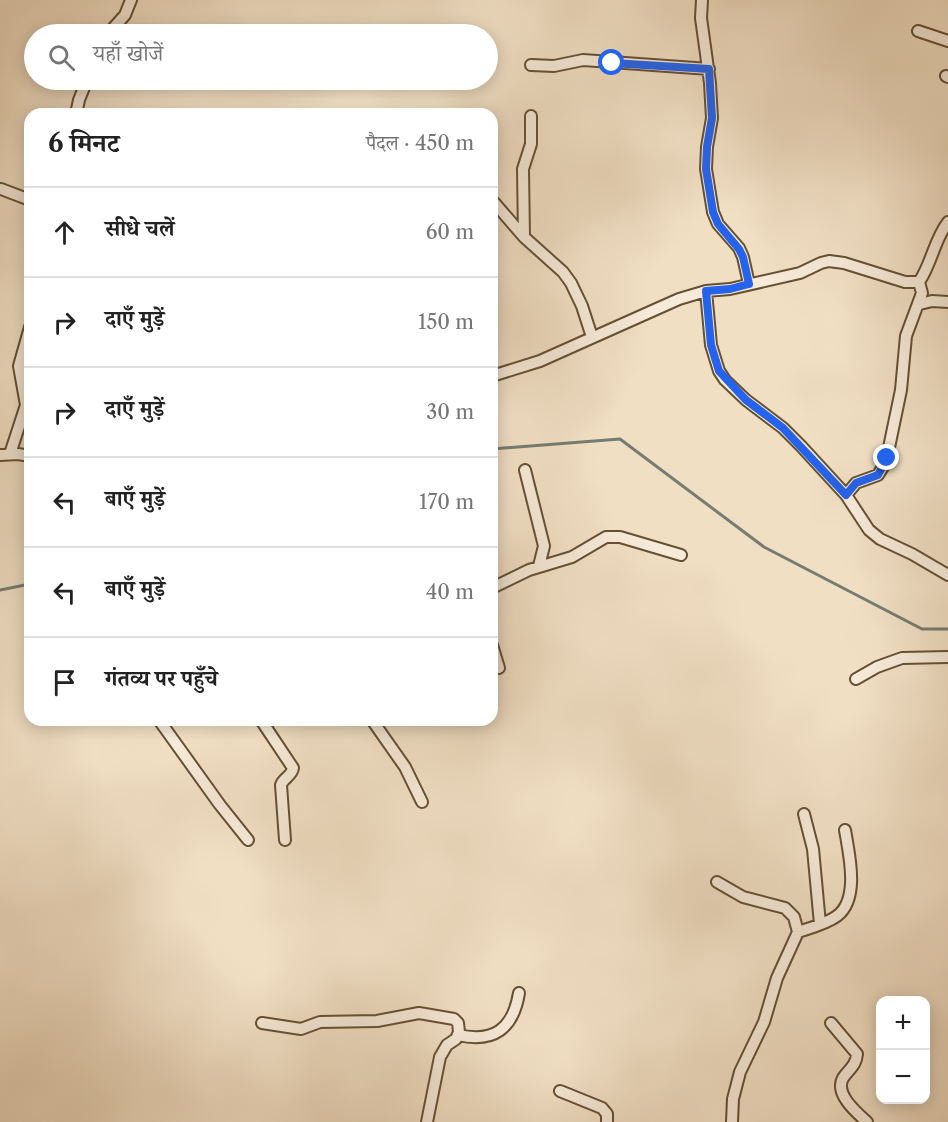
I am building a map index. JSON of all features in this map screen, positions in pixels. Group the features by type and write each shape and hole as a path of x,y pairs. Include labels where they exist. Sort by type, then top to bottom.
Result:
{"street":[{"path":"117,24 125,15 131,0"},
{"path":"702,0 701,18 709,69 712,118 706,169 713,212 718,224 739,249 749,284"},
{"path":"918,31 948,41"},
{"path":"531,65 554,66 583,60 709,69"},
{"path":"77,108 83,90"},
{"path":"524,237 523,169 531,144 531,116"},
{"path":"1,189 24,198"},
{"path":"498,207 524,237 571,283 582,306 592,337"},
{"path":"846,495 856,483 878,475 886,462 901,390 906,336 909,324 920,304 922,293 919,282 927,270 940,232 948,222"},
{"path":"498,374 540,361 679,298 800,273 829,261 844,263 905,282 919,282"},
{"path":"706,291 711,345 719,371 746,400 783,428 846,495 869,530 880,539 948,575"},
{"path":"920,304 932,301 948,302"},
{"path":"24,348 19,366 24,394"},
{"path":"24,410 5,454 24,456"},
{"path":"525,470 544,546 539,566"},
{"path":"498,585 539,566 572,557 601,539 612,536 681,555"},
{"path":"856,679 877,667 902,658 948,657"},
{"path":"163,726 248,840"},
{"path":"265,726 293,768 292,773 282,781 281,785 285,840"},
{"path":"376,726 405,767 422,802"},
{"path":"804,814 813,849 820,924"},
{"path":"798,932 839,915 847,905 851,879 845,830"},
{"path":"717,882 743,897 785,908 794,917 798,932 777,978 764,1022 740,1072 733,1099 732,1122"},
{"path":"458,1035 480,1039 501,1029 511,1021 517,1007 519,993"},
{"path":"262,1023 301,1029 320,1022 377,1021 425,1013 454,1019 458,1023 458,1035 447,1045 440,1057 427,1122"},
{"path":"831,1023 857,1054 855,1065 843,1078 842,1088 850,1106 867,1122"},
{"path":"560,1091 602,1108 607,1114 607,1122"}],"waterway":[{"path":"498,449 620,439 764,547 922,629 948,629"},
{"path":"0,590 24,585"}],"route":[{"path":"612,63 709,69 712,118 706,169 713,212 718,224 739,249 746,266 749,284 730,289 706,291 711,345 719,371 725,380 746,400 783,428 846,495 856,483 878,475 887,458"}]}
